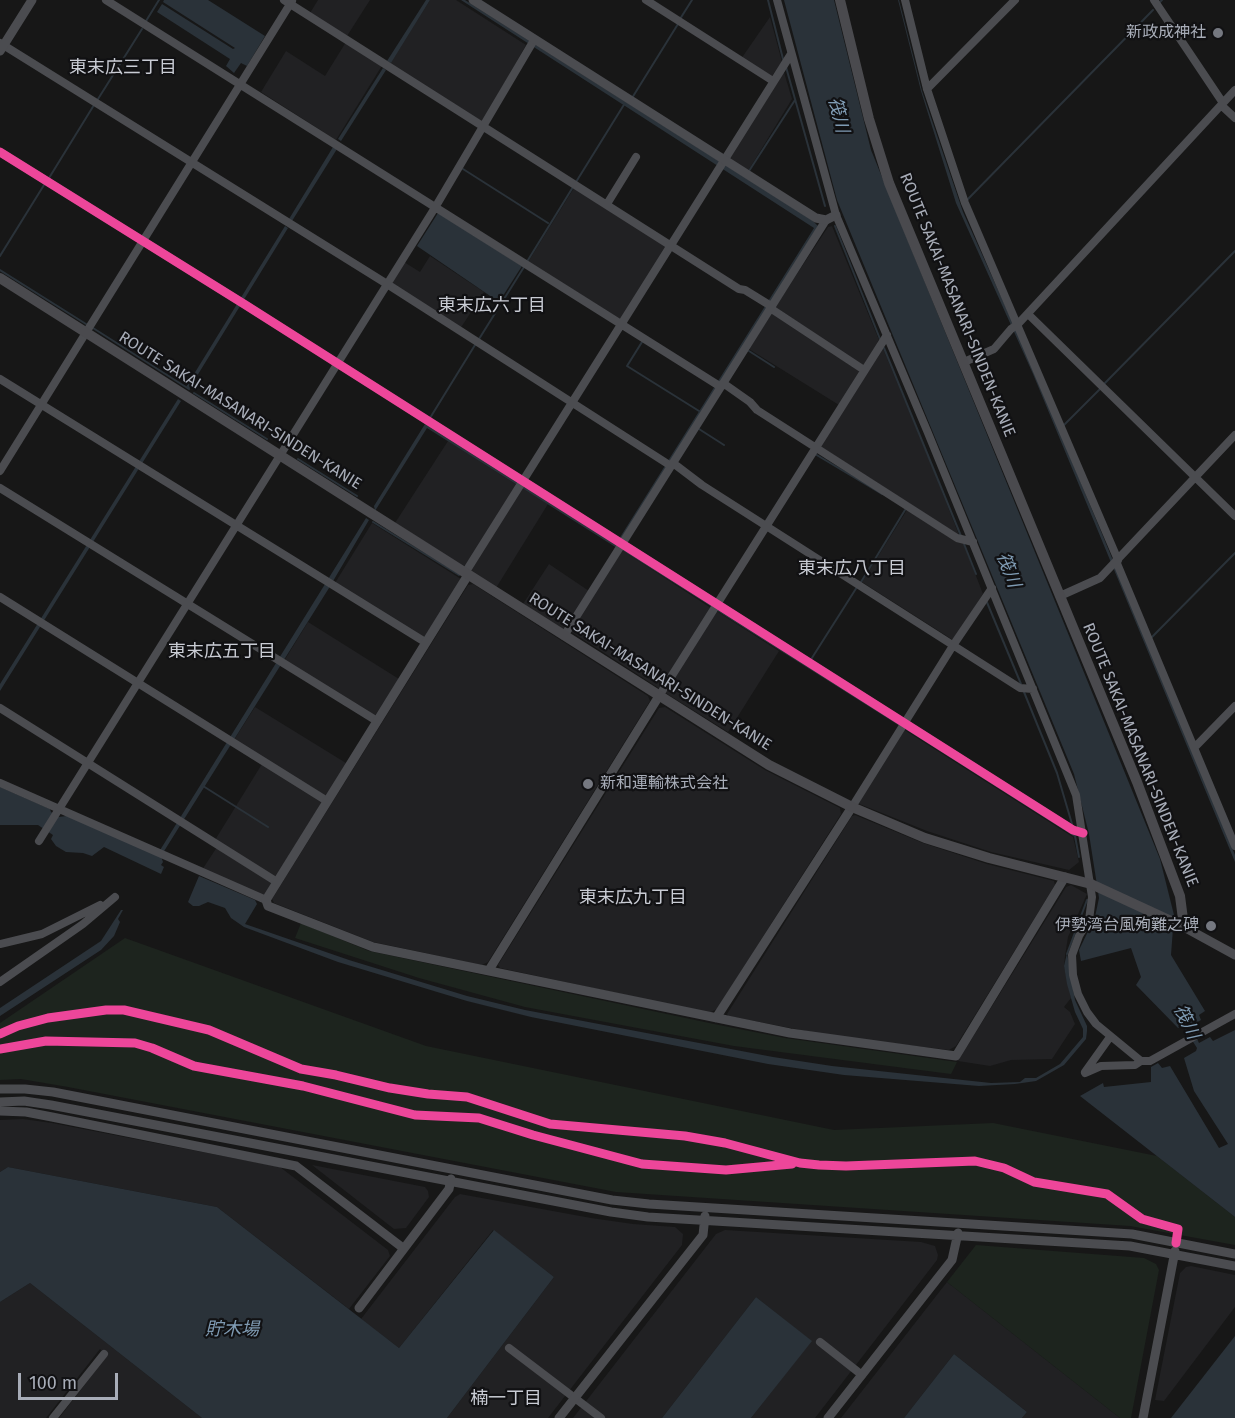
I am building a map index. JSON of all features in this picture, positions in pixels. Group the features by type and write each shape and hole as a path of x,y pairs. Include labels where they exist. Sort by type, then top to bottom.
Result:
{"main road":[{"name":"ROUTE SAKAI-MASANARI-SINDEN-KANIE","path":"0,278 769,765 852,807 925,838 989,858 1091,884 1180,926 1180,896 1137,782 889,183 869,119 840,0"}],"street":[{"path":"32,0 1,47 387,284 1020,688 1033,689"},
{"path":"105,0 719,385 750,402 757,410 957,538 973,542"},
{"path":"474,0 532,43 722,163 816,218 826,220"},
{"path":"646,0 772,81"},
{"path":"777,0 836,215 1076,795 1091,884 1092,909 1072,955 1074,975 1082,1004 1096,1024 1141,1061"},
{"path":"904,0 927,89 965,203 1015,327 1195,747 1235,846"},
{"path":"927,89 1015,0"},
{"path":"1154,0 1222,104 1235,118"},
{"path":"0,471 289,1 739,289 745,290 864,369"},
{"path":"41,839 436,206 532,43"},
{"path":"266,900 571,403 791,54"},
{"path":"964,362 994,349 1235,90"},
{"path":"0,152 337,363 521,484 622,544 1073,831 1083,833"},
{"path":"607,204 636,157"},
{"path":"564,636 769,306 826,220 836,215"},
{"path":"1028,314 1235,516"},
{"path":"489,970 887,334"},
{"path":"0,379 425,642"},
{"path":"1060,596 1100,578 1235,435"},
{"path":"0,488 377,721"},
{"path":"716,1018 992,588"},
{"path":"0,597 327,801"},
{"path":"1195,747 1235,706"},
{"path":"0,708 277,882"},
{"path":"0,783 58,811 266,900 268,906 374,947 790,1033 956,1056 1065,877"},
{"path":"0,944 42,934 115,897 82,924 0,982"},
{"path":"1180,926 1235,954"},
{"path":"1110,1037 1085,1073 1101,1066 1135,1065 1141,1061 1150,1061 1235,1014"},
{"path":"0,1089 53,1092 612,1200 706,1208 1132,1234 1235,1254"},
{"path":"0,1102 24,1101 51,1105 610,1212 1130,1246 1235,1266"},
{"path":"0,1111 26,1112 296,1166 403,1248"},
{"path":"360,1308 449,1189 453,1170"},
{"path":"559,1418 703,1235 706,1208"},
{"path":"828,1418 952,1260 961,1224"},
{"path":"1143,1418 1176,1242"},
{"path":"820,1342 862,1375"},
{"path":"509,1348 601,1418"},
{"path":"53,1418 104,1354"}],"shaded area":[{"path":"318,0 370,0 347,36 310,13"},
{"path":"430,0 456,0 526,45 481,121 390,64"},
{"path":"770,17 782,62 772,76 741,59"},
{"path":"346,42 383,64 336,140 261,92 286,51 325,76"},
{"path":"783,69 792,99 748,171 728,158"},
{"path":"574,188 665,245 666,248 622,320 528,262"},
{"path":"832,226 879,340 863,366 775,307 828,227"},
{"path":"430,256 484,292 460,329 392,283 404,262 420,272"},
{"path":"774,313 860,372 839,405 749,349 771,314"},
{"path":"882,346 933,469 959,535 821,447"},
{"path":"448,441 517,485 468,564 464,566 395,523"},
{"path":"522,488 548,504 496,588 472,572 471,568"},
{"path":"907,510 955,540 963,542 983,594 953,640 862,582"},
{"path":"372,523 461,579 424,638 335,583"},
{"path":"622,550 711,608 660,689 570,631"},
{"path":"549,564 589,591 564,631 523,604"},
{"path":"473,584 648,696 650,701 488,962 482,965 373,942 274,903 272,899 468,585"},
{"path":"715,610 779,651 728,732 664,692"},
{"path":"308,622 399,679 374,717 284,661"},
{"path":"255,707 346,763 327,795 234,740"},
{"path":"665,707 765,770 840,808 841,814 717,1009 709,1013 500,968 498,965 659,708"},
{"path":"903,729 1073,837 1079,862 1069,870 991,852 927,831 857,803"},
{"path":"262,764 322,802 276,876 273,877 215,840"},
{"path":"855,815 923,843 987,864 1054,881 1055,885 956,1046 949,1050 832,1036 727,1014 852,816"},
{"path":"217,847 272,882 265,895 262,896 202,870"},
{"path":"1071,885 1087,894 1068,937 1064,966 1071,998 1064,1007 1070,1012 1075,1024 1052,1059 1011,1060 990,1066 958,1061 1066,887"},
{"path":"301,923 369,951 785,1038 957,1062 951,1074 734,1046 525,1007 419,978 295,938"},
{"path":"125,938 426,1046 834,1130 993,1123 1157,1156 1235,1217 1235,1245 1130,1226 616,1192 68,1087 21,1079 0,1080 0,1023"},
{"path":"23,1119 280,1167 388,1250 390,1256 349,1309 217,1207 8,1167 0,1172 0,1120"},
{"path":"312,1165 425,1187 429,1197 406,1228 394,1229"},
{"path":"460,1194 591,1218 675,1227 683,1234 682,1245 548,1418 447,1418 554,1277 493,1230 399,1348 361,1319 455,1197"},
{"path":"725,1230 921,1242 935,1246 938,1255 937,1260 815,1418 751,1418 811,1341 756,1297 662,1418 573,1418 716,1234"},
{"path":"976,1245 1144,1258 1156,1264 1159,1270 1131,1418 1120,1418 947,1282"},
{"path":"1186,1267 1235,1275 1235,1307 1164,1401 1155,1400 1180,1273"},
{"path":"947,1282 1120,1418 1022,1418 1027,1412 954,1354 904,1418 841,1418"},
{"path":"30,1283 202,1418 59,1418 107,1356 100,1349 46,1418 0,1418 0,1302"}],"water":[{"path":"164,0 208,0 265,36 247,66 241,63 234,73 226,66 230,59 157,12 162,4 233,49 235,48 163,2"},
{"path":"426,0 430,0 391,63 387,61"},
{"path":"461,0 465,0 812,220 818,226 621,541 619,539 814,228"},
{"name":"筏川","path":"784,0 834,0 871,150 1160,859 1174,915 1171,955 1205,1011 1199,1015 1201,1020 1191,1026 1199,1043 1210,1037 1213,1041 1235,1030 1235,1217 1080,1096 1103,1083 1104,1087 1151,1082 1151,1067 1158,1063 1162,1068 1170,1066 1219,1148 1228,1144 1194,1091 1184,1058 1197,1048 1183,1026 1178,1028 1136,985 1141,977 1131,948 1081,961 1079,950 1095,917 1099,898 1089,834 1074,774 837,200"},
{"path":"898,0 922,91 963,212 1035,372 1235,855 1235,862 1033,374 956,203 921,91"},
{"path":"383,68 386,70 341,141 338,139"},
{"path":"333,147 337,149 292,221 289,219"},
{"path":"438,213 522,266 499,302 417,246"},
{"path":"285,226 288,228 189,389 186,387"},
{"path":"178,399 181,401 0,691 0,684"},
{"path":"425,424 618,546 617,548 427,428 375,511 374,506"},
{"path":"366,518 369,520 329,588 161,856 163,862 161,865 164,867 161,874 104,847 92,856 66,852 56,846 51,839 53,835 38,825 0,825 0,787 50,809 58,817 67,816 157,855"},
{"path":"199,876 255,900 257,904 245,924 349,960 467,996 525,1010 773,1057 832,1066 991,1083 1020,1082 1025,1078 1036,1078 1060,1064 1083,1037 1083,1029 1075,1012 1067,984 1064,966 1067,953 1075,1000 1087,1026 1086,1039 1064,1065 1036,1081 1015,1084 979,1086 844,1075 768,1064 531,1017 467,1001 338,962 244,927 231,918 225,908 208,902 193,906 188,902"},
{"path":"123,910 118,919 120,922 114,936 101,950 0,1016 0,1008 101,941"},
{"name":"貯木場","path":"8,1167 217,1207 399,1348 494,1230 554,1277 447,1418 202,1418 30,1283 0,1302 0,1172"},
{"path":"756,1297 812,1341 751,1418 662,1418"},
{"path":"1235,1336 1235,1418 1171,1418"},
{"path":"954,1354 1027,1412 1022,1418 904,1418"}],"waterway":[{"path":"146,21 159,0"},
{"path":"680,19 692,0"},
{"path":"768,0 783,59"},
{"path":"967,200 1153,10"},
{"path":"632,98 678,24"},
{"path":"98,99 142,29"},
{"path":"786,67 825,206"},
{"path":"749,171 795,100"},
{"path":"576,182 625,103"},
{"path":"49,178 94,105"},
{"path":"463,169 548,223"},
{"path":"0,256 44,185"},
{"path":"528,260 573,187"},
{"path":"835,226 880,339"},
{"path":"1105,383 1235,251"},
{"path":"479,339 524,267"},
{"path":"0,270 86,324"},
{"path":"93,328 189,389"},
{"path":"642,342 627,366 699,411"},
{"path":"430,418 475,345"},
{"path":"884,348 961,536"},
{"path":"749,351 774,367"},
{"path":"1064,425 1100,389"},
{"path":"194,393 267,439"},
{"path":"699,429 724,445"},
{"path":"815,454 882,494"},
{"path":"298,459 357,496"},
{"path":"861,582 905,510"},
{"path":"373,522 459,575"},
{"path":"964,544 976,574"},
{"path":"622,549 712,606"},
{"path":"1152,637 1235,553"},
{"path":"810,661 857,587"},
{"path":"986,600 1021,684"},
{"path":"716,609 900,725"},
{"path":"1024,692 1057,773 1072,824"},
{"path":"905,728 1075,836 1079,857"},
{"path":"203,786 268,827"},
{"path":"1067,954 1087,900"}],"cycle path":[{"path":"0,152 244,304 1073,830 1083,833"},
{"path":"0,1034 18,1026 48,1018 106,1010 124,1010 209,1030 301,1069 390,1088 467,1097 550,1124 685,1136 725,1143 800,1163 819,1165 975,1161 1004,1168 1034,1182 1107,1194 1142,1219 1178,1229 1176,1243"},
{"path":"0,1049 46,1041 135,1043 194,1066 303,1086 415,1115 479,1118 642,1164 726,1170 792,1164"}],"place":[{"name":"新政成神社","path":"1218,33"},
{"name":"新和運輸株式会社","path":"588,784"},
{"name":"伊勢湾台風殉難之碑","path":"1211,926"}],"district":[{"name":"東末広三丁目","path":"123,68"},
{"name":"東末広六丁目","path":"492,306"},
{"name":"東末広八丁目","path":"852,569"},
{"name":"東末広五丁目","path":"222,652"},
{"name":"東末広九丁目","path":"633,898"},
{"name":"楠一丁目","path":"506,1399"}]}
